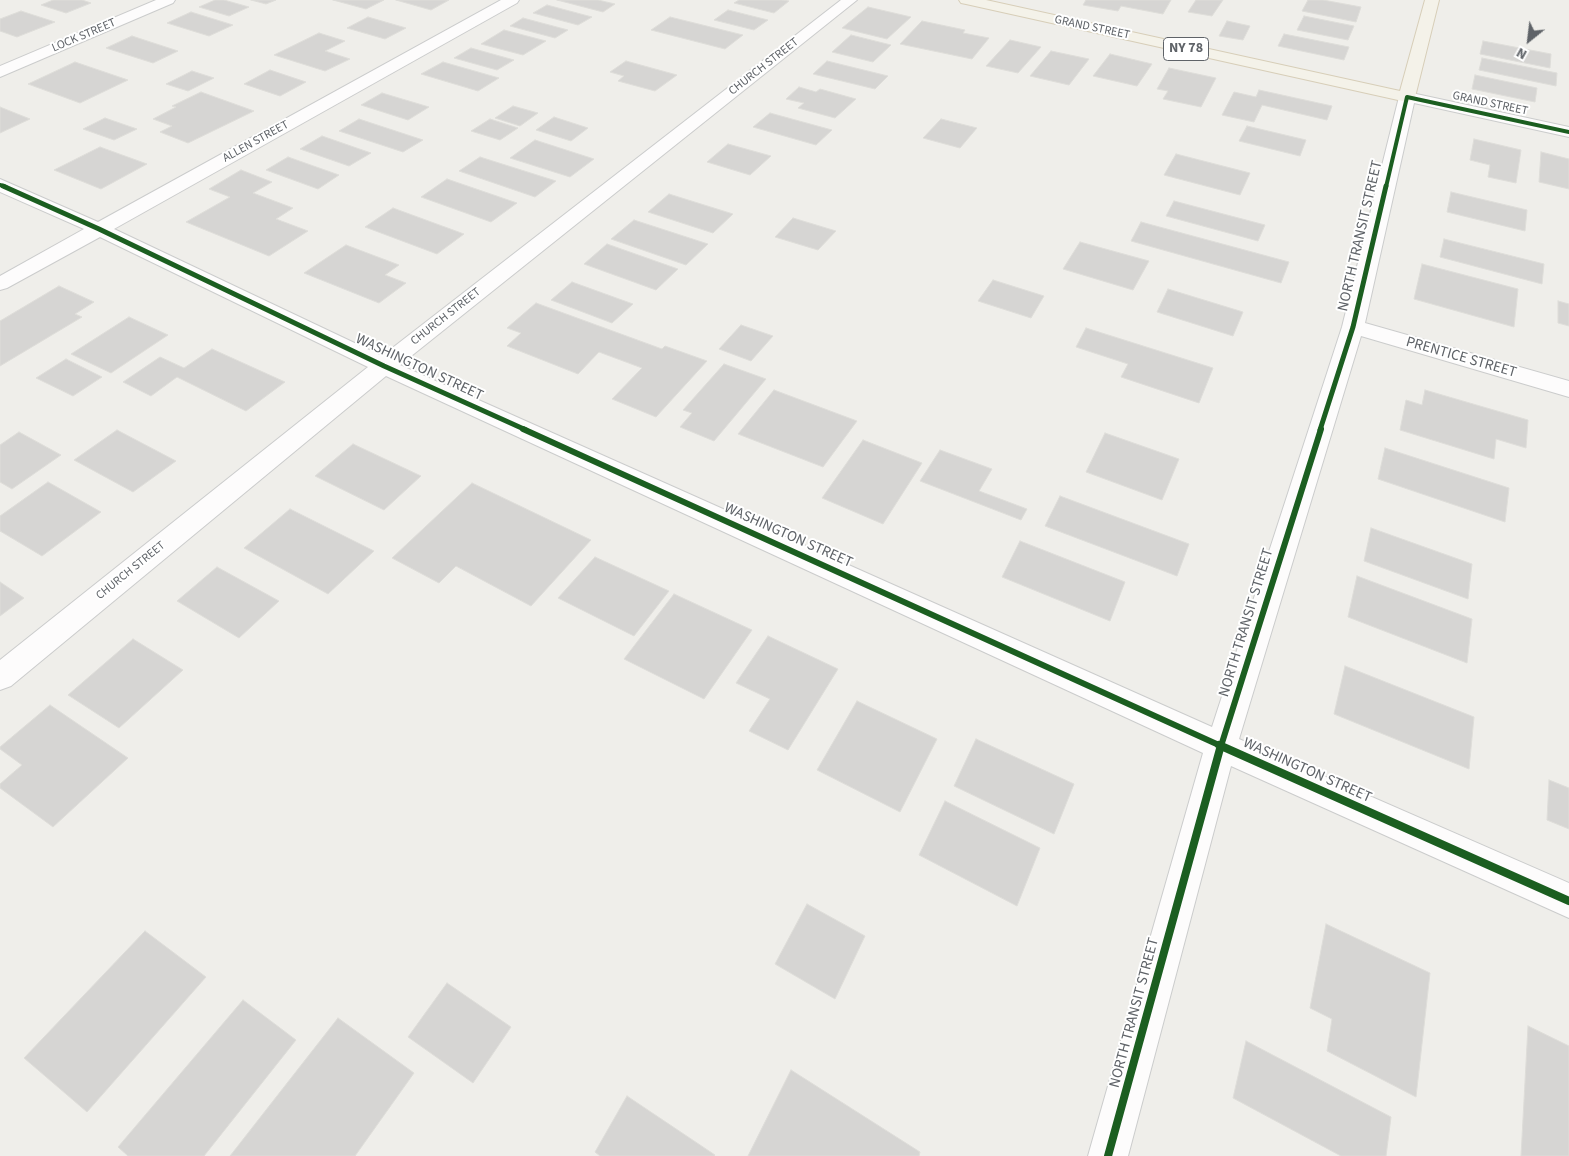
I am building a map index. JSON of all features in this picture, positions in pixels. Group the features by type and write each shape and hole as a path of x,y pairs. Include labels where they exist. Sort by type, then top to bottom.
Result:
{"main road":[{"name":"GRAND STREET","path":"966,0 1407,97"},
{"name":"NORTH TRANSIT STREET","path":"1407,97 1432,0"}],"street":[{"name":"LOCK STREET","path":"0,72 168,0"},
{"name":"ALLEN STREET","path":"0,284 512,0"},
{"name":"CHURCH STREET","path":"0,677 384,366 850,0"},
{"name":"GRAND STREET","path":"1407,97 1569,132"},
{"name":"NORTH TRANSIT STREET","path":"1108,1156 1221,746 1352,327 1407,97"},
{"name":"WASHINGTON STREET","path":"0,185 99,229 384,366 1221,746 1569,901"},
{"name":"PRENTICE STREET","path":"1352,327 1569,390"}],"building":[{"path":"53,0 82,0 91,3 66,13 41,5"},
{"path":"215,0 224,0 249,7 229,16 199,7"},
{"path":"251,0 276,0 266,4"},
{"path":"333,0 384,0 366,9"},
{"path":"396,0 449,0 431,10"},
{"path":"557,0 598,0 615,4 603,12"},
{"path":"739,0 789,1 774,13 734,3"},
{"path":"1086,0 1171,0 1163,14 1121,6 1118,11 1083,5"},
{"path":"1196,0 1223,0 1212,16 1188,12"},
{"path":"1308,0 1323,0 1361,7 1356,22 1302,11"},
{"path":"547,5 592,17 578,25 533,13"},
{"path":"868,7 911,17 887,39 842,28"},
{"path":"728,10 768,20 754,30 714,20"},
{"path":"21,11 55,22 17,37 0,31 0,19"},
{"path":"191,12 233,25 209,36 167,23"},
{"path":"1304,16 1354,26 1348,40 1297,30"},
{"path":"368,17 406,28 385,39 347,28"},
{"path":"670,17 743,35 725,49 651,30"},
{"path":"523,18 568,30 555,38 510,26"},
{"path":"922,21 965,30 963,33 989,38 972,59 900,44"},
{"path":"1227,21 1250,26 1243,40 1219,36"},
{"path":"504,30 546,41 523,55 481,44"},
{"path":"319,33 345,41 325,51 350,59 325,71 274,55"},
{"path":"1284,34 1349,47 1344,60 1278,46"},
{"path":"851,35 891,45 873,62 832,52"},
{"path":"132,36 178,51 153,63 106,48"},
{"path":"1010,40 1041,47 1018,73 986,66"},
{"path":"1483,41 1551,54 1550,68 1480,54"},
{"path":"471,48 514,60 497,70 454,58"},
{"path":"1051,51 1089,59 1069,85 1030,76"},
{"path":"1110,54 1152,64 1137,86 1093,76"},
{"path":"1482,58 1557,73 1556,86 1479,70"},
{"path":"626,61 677,75 655,91 618,81 624,76 610,72"},
{"path":"827,61 888,76 875,89 813,74"},
{"path":"75,62 128,80 80,103 28,84"},
{"path":"443,62 499,78 478,91 421,74"},
{"path":"1169,68 1216,78 1201,107 1163,99 1168,91 1157,89"},
{"path":"270,70 306,82 280,96 244,84"},
{"path":"192,71 214,78 188,91 166,84"},
{"path":"1475,75 1537,88 1535,102 1472,89"},
{"path":"799,87 816,92 820,89 856,99 835,118 798,108 804,103 786,99"},
{"path":"1259,90 1332,106 1327,120 1262,105 1254,122 1222,115 1234,92 1256,97"},
{"path":"201,92 254,111 188,143 160,132 172,126 153,119 176,107 172,106"},
{"path":"382,93 429,107 408,120 361,105"},
{"path":"513,106 538,113 520,126 495,118"},
{"path":"0,107 30,119 0,133"},
{"path":"770,113 832,130 816,145 753,127"},
{"path":"554,117 588,128 571,141 536,130"},
{"path":"105,118 137,129 114,140 83,129"},
{"path":"359,119 423,140 403,152 339,131"},
{"path":"490,119 518,128 500,140 471,131"},
{"path":"941,119 977,128 960,148 923,138"},
{"path":"1247,126 1306,140 1300,156 1239,141"},
{"path":"322,136 371,153 349,166 300,149"},
{"path":"1474,139 1521,150 1516,183 1488,177 1490,165 1470,160"},
{"path":"535,140 594,159 570,177 510,158"},
{"path":"728,144 771,156 750,175 707,162"},
{"path":"100,147 147,164 101,189 54,170"},
{"path":"1541,152 1569,159 1569,189 1539,182"},
{"path":"1176,154 1250,173 1240,195 1164,175"},
{"path":"288,157 339,175 318,189 266,170"},
{"path":"480,157 556,181 535,197 459,171"},
{"path":"241,170 272,182 253,193 293,208 276,219 308,231 269,256 186,222 230,197 209,189"},
{"path":"447,179 517,203 491,222 421,197"},
{"path":"1451,192 1527,210 1525,231 1447,212"},
{"path":"669,194 733,214 713,233 648,212"},
{"path":"1174,201 1265,225 1258,241 1166,216"},
{"path":"393,208 464,234 437,254 365,227"},
{"path":"793,218 836,231 818,250 775,237"},
{"path":"634,220 708,244 686,265 611,239"},
{"path":"1141,222 1289,262 1281,283 1131,241"},
{"path":"1444,239 1544,264 1542,284 1440,257"},
{"path":"1080,242 1149,261 1133,290 1063,269"},
{"path":"607,244 678,269 656,290 584,264"},
{"path":"346,245 399,265 385,275 406,283 379,303 304,273"},
{"path":"1422,264 1518,289 1514,327 1414,299"},
{"path":"993,280 1044,296 1031,318 978,301"},
{"path":"572,282 633,304 612,323 551,300"},
{"path":"59,286 94,302 75,314 82,317 0,366 0,321"},
{"path":"1168,289 1243,312 1233,336 1157,312"},
{"path":"1558,301 1569,304 1569,326 1558,323"},
{"path":"536,303 662,349 665,346 707,361 656,417 612,399 642,368 599,352 578,374 507,346 521,333 507,328"},
{"path":"129,317 168,335 111,373 71,354"},
{"path":"741,325 773,336 751,361 719,349"},
{"path":"1086,328 1213,368 1199,403 1121,377 1128,364 1076,347"},
{"path":"212,349 285,382 246,411 177,377 151,396 123,382 160,357 184,368"},
{"path":"66,359 102,377 73,396 36,378"},
{"path":"724,364 766,379 714,441 680,427 692,413 683,410"},
{"path":"774,390 857,421 823,467 738,434"},
{"path":"1425,390 1528,420 1526,448 1496,439 1494,459 1400,430 1406,400 1422,405"},
{"path":"117,430 176,461 133,492 74,460"},
{"path":"19,432 61,455 12,489 0,482 0,445"},
{"path":"1105,433 1179,459 1162,500 1086,472"},
{"path":"863,440 922,463 883,524 822,498"},
{"path":"353,444 421,476 384,510 315,476"},
{"path":"1385,448 1509,488 1505,522 1378,479"},
{"path":"940,450 992,469 979,491 1027,509 1021,520 920,481"},
{"path":"48,482 101,512 42,556 0,531 0,516"},
{"path":"472,483 591,540 531,606 456,566 439,583 392,558"},
{"path":"1060,496 1189,544 1177,576 1045,526"},
{"path":"290,509 374,551 328,594 244,548"},
{"path":"1371,528 1472,564 1468,599 1364,561"},
{"path":"1020,541 1125,582 1110,621 1002,577"},
{"path":"595,557 669,591 634,636 558,598"},
{"path":"217,567 279,601 239,638 177,601"},
{"path":"1357,576 1472,619 1467,663 1348,617"},
{"path":"0,582 24,598 0,616"},
{"path":"674,594 752,630 704,699 624,659"},
{"path":"768,636 838,669 788,750 749,731 770,699 736,683"},
{"path":"133,639 183,670 119,728 68,695"},
{"path":"1345,666 1474,717 1469,769 1334,714"},
{"path":"857,701 937,739 900,812 817,770"},
{"path":"50,705 128,758 53,827 0,788 0,784 22,765 0,749 0,747"},
{"path":"976,739 1074,784 1054,834 954,786"},
{"path":"1549,780 1569,788 1569,829 1547,820"},
{"path":"945,801 1040,848 1017,906 919,855"},
{"path":"807,904 865,936 835,999 775,964"},
{"path":"1326,924 1430,973 1416,1097 1327,1051 1332,1019 1310,1008"},
{"path":"145,931 206,977 87,1112 24,1058"},
{"path":"447,983 511,1027 473,1083 408,1037"},
{"path":"243,1000 296,1040 204,1156 128,1156 118,1147"},
{"path":"338,1018 414,1073 355,1156 230,1156"},
{"path":"1528,1026 1569,1046 1569,1156 1521,1156"},
{"path":"1246,1041 1391,1117 1386,1156 1341,1156 1233,1098"},
{"path":"791,1070 920,1152 919,1156 748,1156"},
{"path":"627,1096 715,1155 600,1156 595,1152"}],"cycle path":[{"path":"1108,1156 1221,746 1353,327 1407,97 1569,132"},
{"path":"0,185 99,229 384,366 1221,746 1569,901"}]}
